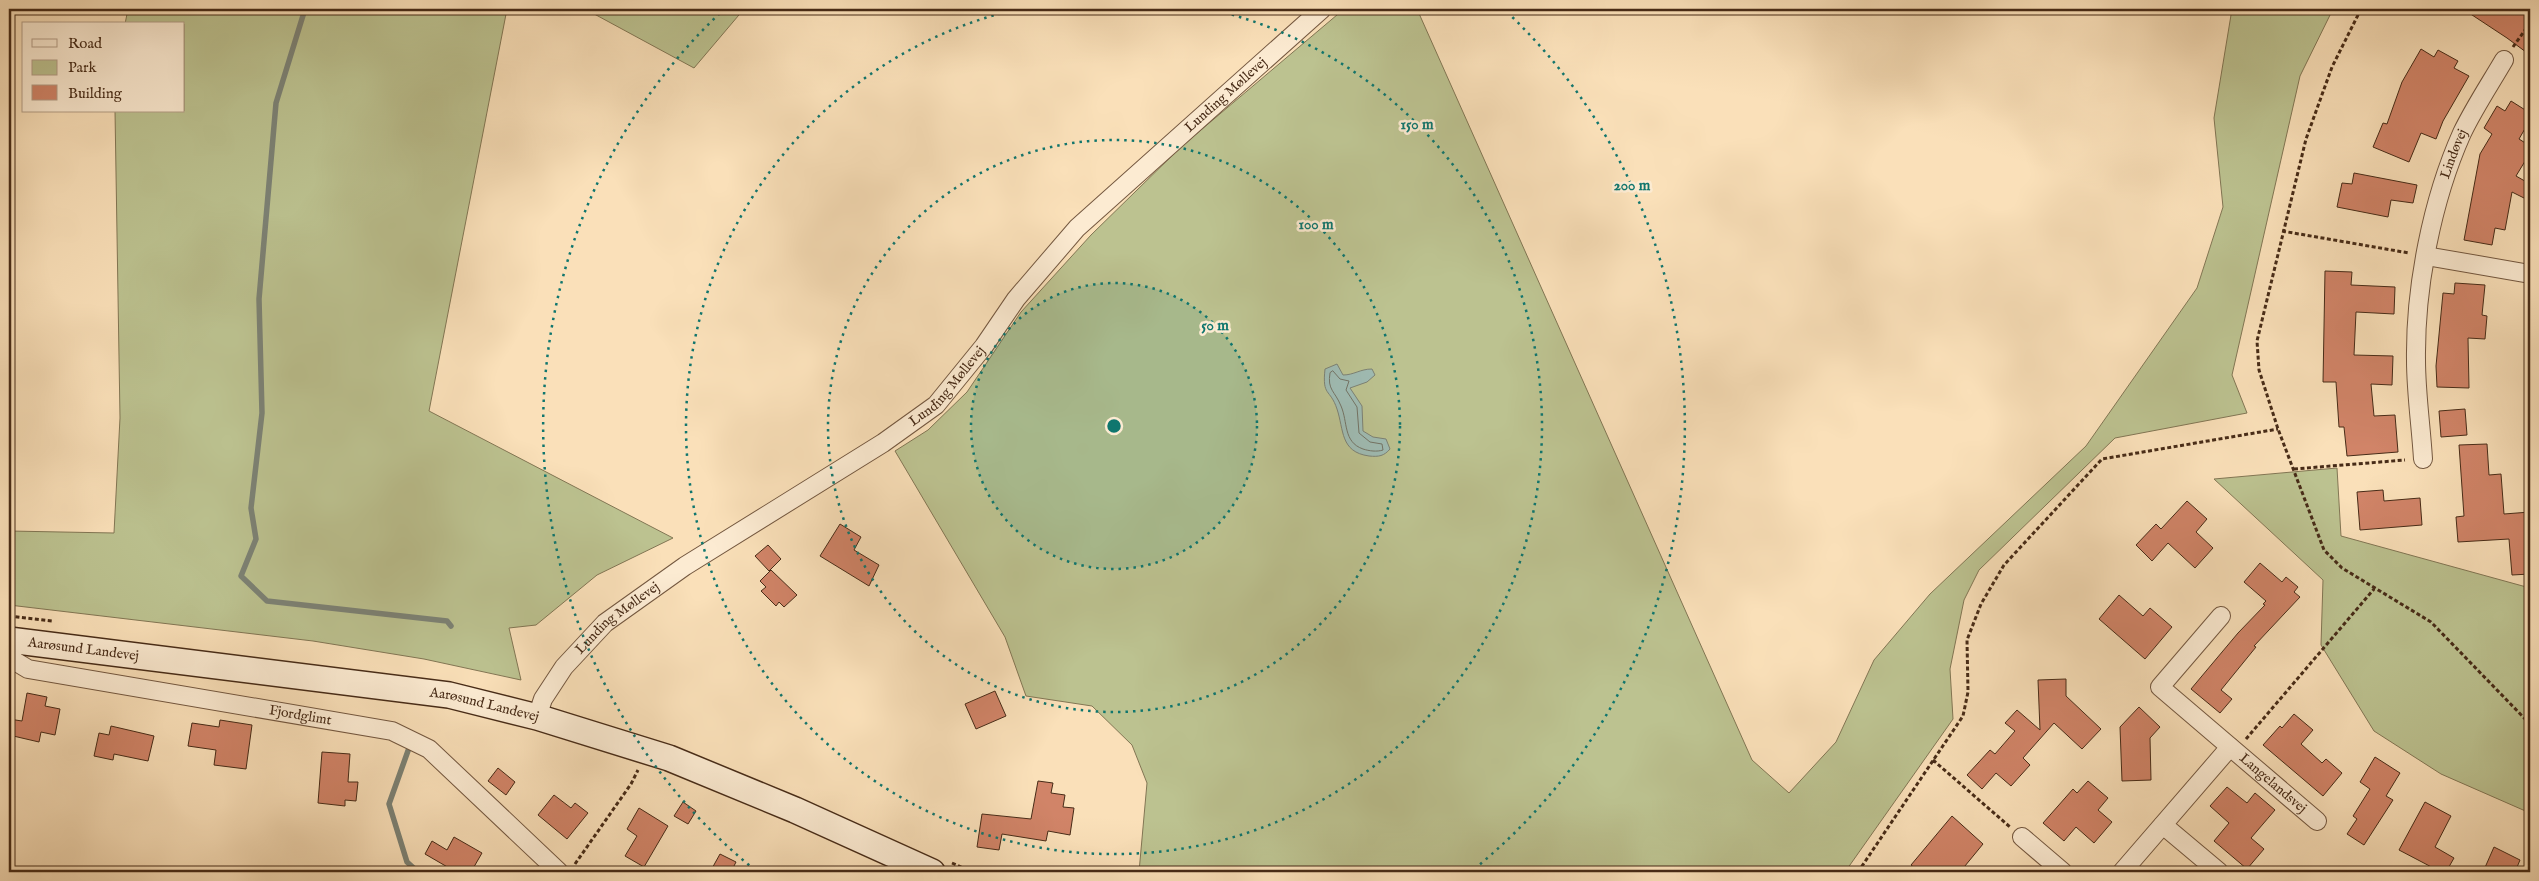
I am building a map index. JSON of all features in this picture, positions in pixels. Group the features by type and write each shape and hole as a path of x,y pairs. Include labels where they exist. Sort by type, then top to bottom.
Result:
{"street":[{"name":"Lunding Møllevej","path":"537,717 543,698 564,667 604,623 685,566 883,443 936,405 959,378 1016,299 1077,228 1322,9"},
{"name":"Lindøvej","path":"2423,459 2416,360 2418,314 2426,256 2439,195 2462,133 2504,60"},
{"path":"2426,256 2530,274"},
{"name":"Langelandsvej","path":"2221,616 2160,687 2317,821"},
{"name":"Aarøsund Landevej","path":"9,640 449,695 537,717 647,752 795,810 932,872"},
{"name":"Fjordglimt","path":"9,640 13,660 28,669 392,731 429,749 559,872"},
{"name":"Langelandsvej","path":"2122,872 2230,746"},
{"path":"2163,825 2218,872"},
{"path":"2022,838 2063,872"}],"path":[{"path":"2362,9 2332,67 2306,139 2282,231 2257,341 2259,370 2278,429 2324,550 2342,568 2431,622 2530,724"},
{"path":"2504,60 2530,23"},
{"path":"2282,231 2426,256"},
{"path":"1858,872 1963,716 1968,692 1967,640 1981,604 2004,565 2102,459 2278,429"},
{"path":"2294,468 2423,459"},
{"path":"2230,746 2241,745 2374,589"},
{"path":"569,872 631,784 647,752"},
{"path":"1933,760 2022,838"}],"green space":[{"path":"128,9 507,9 429,411 673,538 597,575 536,625 509,628 521,680 424,659 313,641 9,605 9,531 114,533 120,418 115,112 185,112 185,22 125,22"},
{"path":"585,9 744,9 694,68"},
{"path":"1344,9 1417,9 1752,760 1789,793 1836,742 1874,660 1930,594 2086,446 2197,288 2223,207 2214,118 2232,9 2333,9 2300,76 2232,375 2247,413 2115,438 1979,570 1964,600 1950,669 1953,719 1845,872 1139,872 1147,783 1132,745 1092,706 1026,696 1005,637 895,451 928,430 967,392 1021,312 1091,235 1182,146"},
{"path":"2530,308 2530,408 2525,379"},
{"path":"2337,468 2341,536 2530,588 2530,813 2441,774 2374,731 2321,645 2323,580 2214,479"}],"water":[{"path":"1337,364 1343,375 1372,369 1375,375 1367,382 1350,388 1362,406 1363,431 1373,437 1386,439 1390,449 1383,455 1369,456 1360,454 1348,445 1337,409 1326,388 1324,378 1325,369"}],"building":[{"path":"2463,9 2530,9 2530,55 2507,38"},
{"path":"2421,49 2434,57 2438,50 2458,61 2454,68 2469,76 2443,121 2436,139 2421,133 2409,162 2373,147 2383,123 2387,124 2402,82"},
{"path":"2511,101 2530,113 2530,120 2519,139 2530,146 2530,153 2516,176 2530,184 2530,201 2512,192 2505,230 2495,228 2492,245 2464,240 2480,154 2492,134 2484,128 2497,106 2505,111"},
{"path":"2354,173 2417,185 2413,203 2391,200 2388,217 2337,207 2342,183 2352,184"},
{"path":"2325,271 2352,272 2351,285 2395,287 2394,314 2356,312 2354,355 2393,356 2392,385 2371,384 2374,416 2395,415 2398,452 2347,456 2344,427 2339,427 2336,382 2323,382"},
{"path":"2455,283 2485,285 2482,315 2487,316 2485,339 2468,338 2469,388 2437,387 2436,366 2443,293 2454,294"},
{"path":"2465,409 2467,435 2441,437 2439,411"},
{"path":"2487,444 2489,475 2501,474 2504,514 2530,512 2530,574 2512,575 2509,539 2458,542 2456,517 2464,516 2459,445"},
{"path":"2383,490 2384,501 2420,498 2422,525 2360,530 2357,492"},
{"path":"2187,501 2207,519 2196,532 2213,548 2195,568 2168,543 2152,561 2136,545 2156,524 2161,529"},
{"path":"840,524 861,537 854,550 879,565 869,586 820,556"},
{"path":"768,545 781,559 769,571 755,556"},
{"path":"2260,563 2282,582 2286,577 2298,587 2294,592 2300,597 2254,646 2256,647 2221,690 2232,699 2220,713 2191,689 2238,633 2265,605 2263,604 2266,601 2244,582"},
{"path":"771,570 797,595 784,607 779,602 776,606 761,591 766,587 760,581"},
{"path":"2119,595 2143,616 2150,608 2172,627 2145,659 2099,619"},
{"path":"2066,679 2066,696 2101,729 2082,749 2054,723 2023,758 2030,765 2011,786 1996,773 1982,789 1967,775 1990,750 1995,754 2015,731 2005,723 2017,710 2040,730 2038,680"},
{"path":"995,691 1006,716 976,729 965,704"},
{"path":"27,693 47,697 45,706 60,709 55,735 41,732 39,742 9,735 9,719 22,721"},
{"path":"2139,707 2160,727 2150,738 2151,780 2122,781 2120,727"},
{"path":"2294,714 2313,730 2301,744 2322,763 2326,759 2342,773 2323,796 2263,745"},
{"path":"220,720 252,725 246,769 214,765 216,750 188,746 192,723 219,727"},
{"path":"111,726 154,736 148,761 114,754 113,760 94,756 99,733 109,735"},
{"path":"322,752 350,754 348,782 358,782 356,801 345,800 345,806 318,803"},
{"path":"2375,757 2400,773 2386,796 2393,800 2364,845 2347,834 2357,819 2353,816 2370,789 2360,782"},
{"path":"498,768 515,782 506,795 488,781"},
{"path":"1038,781 1053,783 1051,793 1065,795 1063,807 1074,808 1070,835 1048,831 1046,841 1002,834 999,850 977,847 982,814 1031,819"},
{"path":"2088,781 2108,798 2098,810 2112,822 2094,843 2076,827 2064,841 2043,823 2073,789 2077,793"},
{"path":"2227,787 2247,803 2255,793 2275,810 2251,838 2264,849 2247,869 2214,841 2229,823 2210,806"},
{"path":"554,795 571,808 575,803 588,813 567,839 538,815"},
{"path":"683,802 696,811 688,824 674,816"},
{"path":"2425,802 2451,816 2435,847 2454,858 2446,872 2441,872 2399,850"},
{"path":"639,808 668,826 644,867 625,856 637,836 627,829"},
{"path":"1952,816 1983,844 1960,872 1920,872 1911,865"},
{"path":"454,837 482,853 471,872 456,872 425,854 432,841 447,850"},
{"path":"2494,847 2520,860 2515,872 2483,872"},
{"path":"720,854 736,862 731,872 710,872"}],"waterway":[{"path":"305,9 276,103 259,299 262,413 251,508 256,539 241,576 267,601 447,621 451,626"},
{"path":"409,748 389,804 407,862 418,872"}]}
